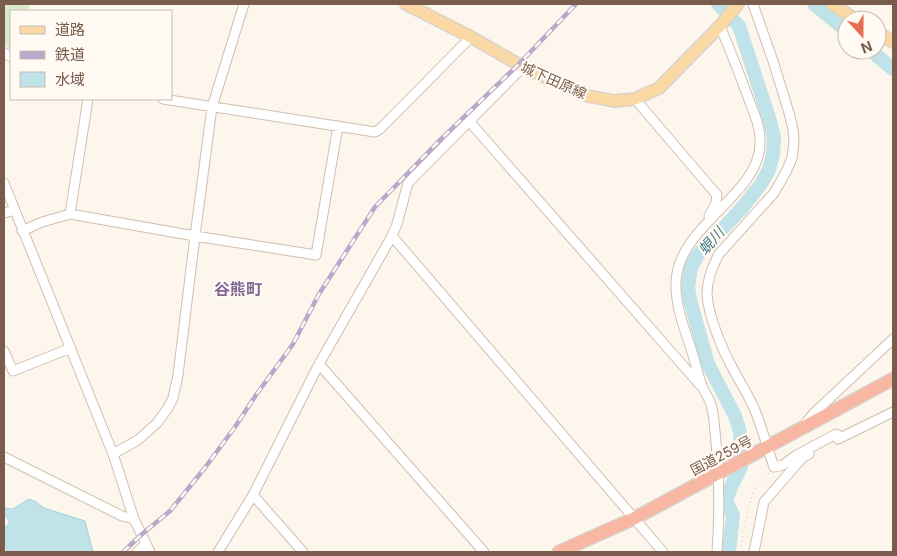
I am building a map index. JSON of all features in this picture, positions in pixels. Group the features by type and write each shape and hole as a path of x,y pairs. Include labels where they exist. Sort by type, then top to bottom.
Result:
{"highway":[{"name":"国道259号","path":"559,552 635,518 893,379"}],"main road":[{"name":"城下田原線","path":"406,4 471,37 524,67 588,96 614,102 635,99 659,88 720,26 738,4"}],"street":[{"path":"113,454 138,440 157,424 168,408 172,398 178,375 212,107 244,4"},
{"path":"753,4 789,113 794,142 792,158 774,193 719,254 712,265 707,295 709,305 717,335 754,407 774,466 783,465 795,456 836,434 842,437"},
{"path":"717,552 720,472 711,404 703,388 677,303 676,281 681,259 690,243 750,174 758,158 761,141 759,126 720,26"},
{"path":"169,100 374,132 380,129 471,37"},
{"path":"218,552 253,495 319,364 392,236 408,183 524,67"},
{"path":"635,99 717,195 716,203 703,227"},
{"path":"70,214 88,100"},
{"path":"469,122 703,388"},
{"path":"22,231 42,222 70,214 316,255 338,126"},
{"path":"4,183 113,454 134,519 148,548 137,552"},
{"path":"4,213 15,210"},
{"path":"392,236 663,552"},
{"path":"800,430 813,414 893,339"},
{"path":"4,351 13,371 71,348"},
{"path":"319,364 484,552"},
{"path":"754,552 764,502 802,458 893,412"},
{"path":"4,458 122,516 134,519"},
{"path":"253,495 303,552"}],"path":[{"path":"740,552 753,491 774,466"}],"green space":[{"path":"4,4 30,4 28,10 10,10 9,49 4,45"}],"water":[{"path":"29,499 44,508 85,521 93,552 7,552 4,544 4,526 6,527 10,522 4,514 4,508 13,509"}],"waterway":[{"name":"蜆川","path":"718,4 739,26 774,137 773,154 769,170 761,184 743,207 697,256 691,268 688,286 690,300 708,364 735,416 740,432 741,467 726,501 733,515 729,552"},
{"path":"814,4 837,23"},
{"path":"882,60 893,69"}],"railway":[{"path":"123,552 170,511 235,427 293,344 319,294 375,207 441,139 519,64 576,4"}],"district":[{"name":"谷熊町","path":"238,289"}]}
